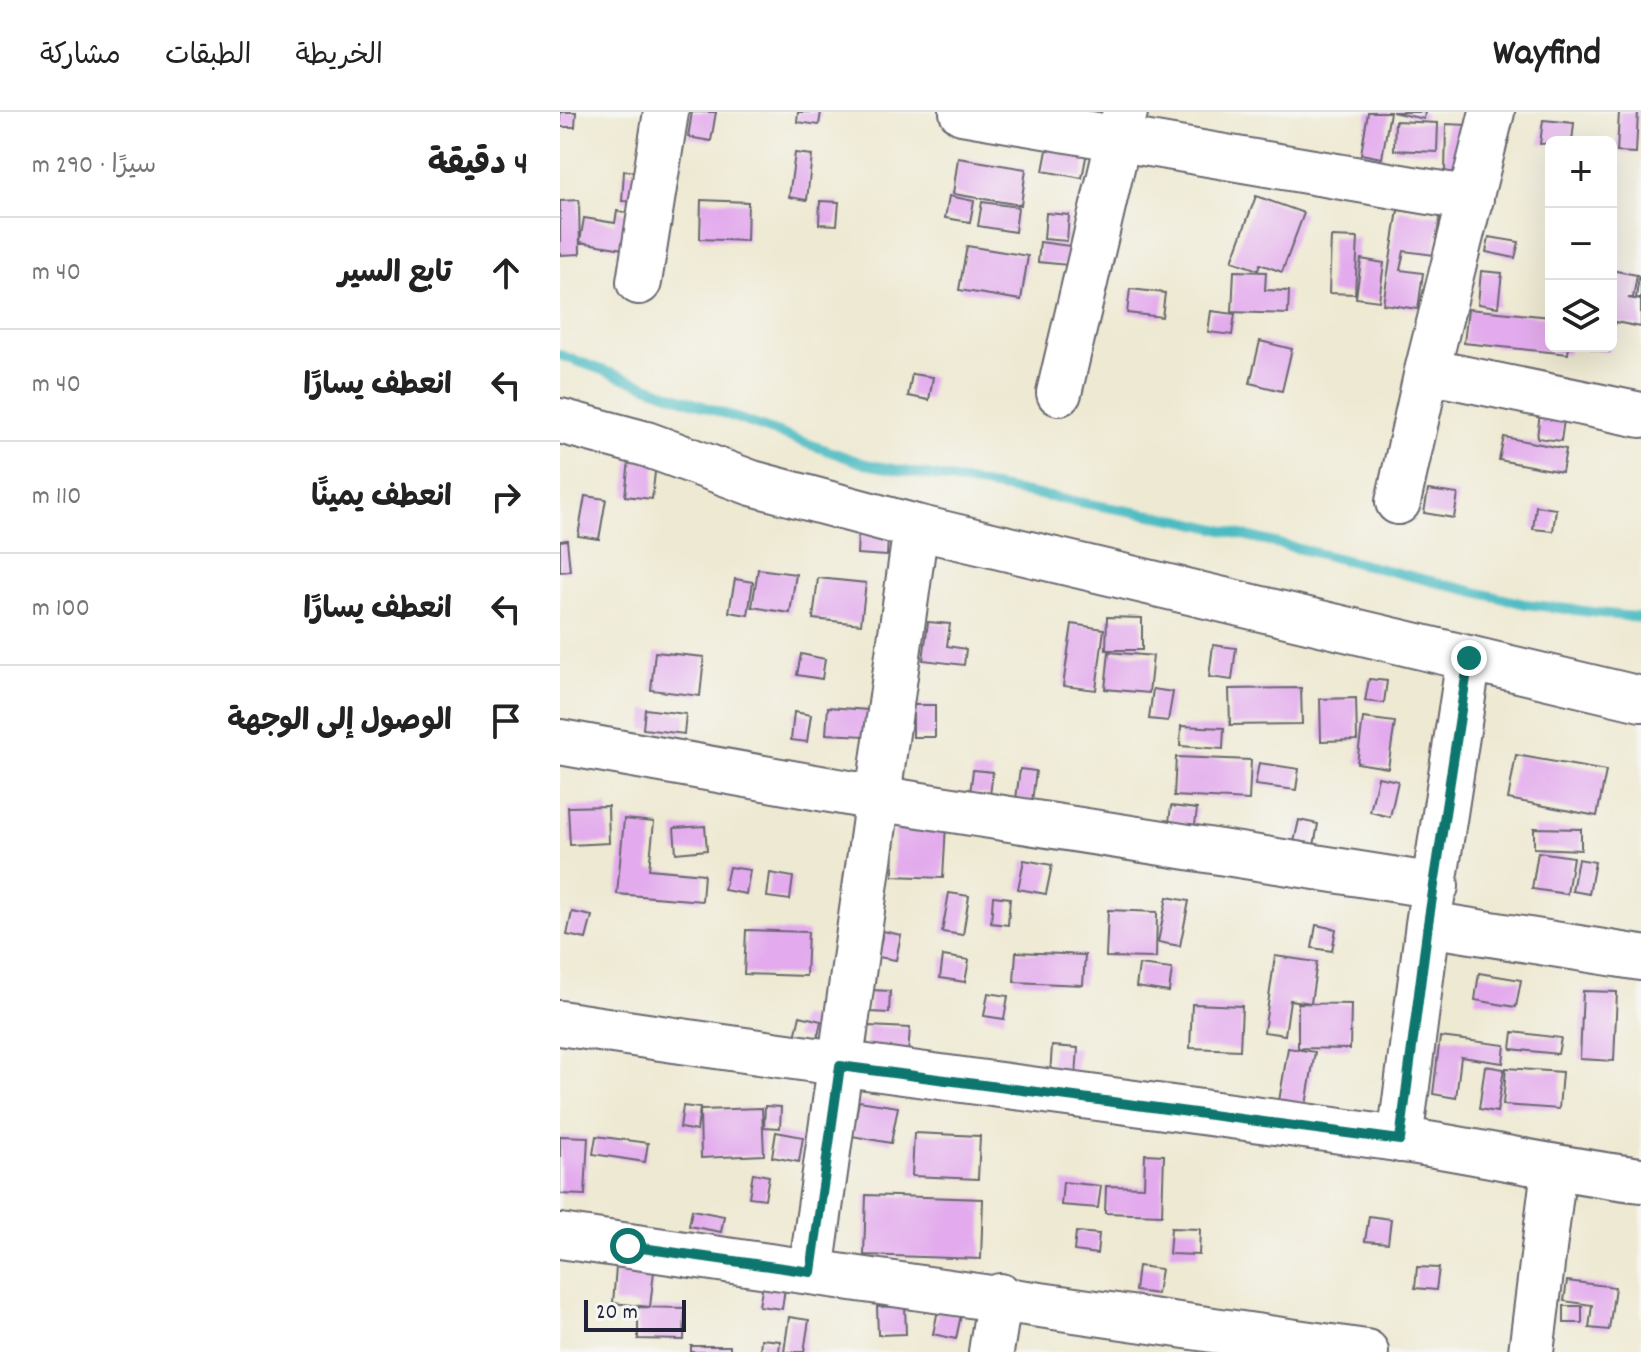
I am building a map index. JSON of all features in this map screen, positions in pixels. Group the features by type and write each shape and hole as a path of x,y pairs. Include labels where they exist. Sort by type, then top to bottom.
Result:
{"street":[{"path":"639,282 666,112"},
{"path":"962,112 1122,125 1471,199"},
{"path":"1398,502 1427,371 1492,112"},
{"path":"1059,393 1122,125"},
{"path":"1427,371 1641,415"},
{"path":"560,421 646,444 752,483 916,527 1641,699"},
{"path":"811,1272 916,527"},
{"path":"1400,1140 1469,658"},
{"path":"560,742 876,798 1432,905 1641,958"},
{"path":"560,1023 840,1066 1400,1140 1554,1169 1641,1180"},
{"path":"1531,1352 1554,1169"},
{"path":"560,1236 1000,1296 1176,1340 1366,1352"},
{"path":"991,1352 1000,1296"}],"building":[{"path":"560,112 576,112 575,127 560,127"},
{"path":"692,112 716,112 711,141 688,137"},
{"path":"798,112 821,112 819,125 797,122"},
{"path":"1368,112 1390,112 1382,158 1361,154"},
{"path":"1392,112 1425,112 1424,119"},
{"path":"1619,112 1638,112 1636,153 1617,152"},
{"path":"1543,120 1574,123 1573,136 1545,136 1545,144 1540,144"},
{"path":"1395,121 1438,123 1437,152 1394,150"},
{"path":"1446,124 1467,125 1465,175 1445,174"},
{"path":"1049,140 1088,147 1082,178 1043,171"},
{"path":"795,153 812,155 807,200 789,197"},
{"path":"958,158 1026,169 1021,205 953,194"},
{"path":"624,171 649,172 647,202 622,201"},
{"path":"949,196 974,201 970,222 945,218"},
{"path":"1256,196 1304,213 1282,272 1260,264 1258,270 1232,261"},
{"path":"579,200 580,254 560,255 560,201"},
{"path":"701,200 748,202 747,241 700,239"},
{"path":"820,201 839,202 837,225 819,224"},
{"path":"982,202 1018,207 1015,232 978,226"},
{"path":"1398,210 1440,216 1434,255 1404,251 1400,270 1423,273 1418,309 1383,304"},
{"path":"617,211 642,215 636,251 580,242 584,218 615,223"},
{"path":"1046,213 1069,215 1067,241 1044,239"},
{"path":"1331,237 1358,238 1355,294 1329,293"},
{"path":"1489,237 1519,242 1515,258 1486,252"},
{"path":"1040,242 1070,246 1068,265 1038,262"},
{"path":"967,246 1028,256 1021,300 959,290"},
{"path":"1361,259 1384,263 1379,301 1356,298"},
{"path":"1234,271 1266,272 1265,290 1289,291 1288,314 1232,312"},
{"path":"1481,271 1502,273 1498,307 1478,304"},
{"path":"1617,271 1637,275 1633,298 1628,298 1641,300 1641,327 1617,322"},
{"path":"1641,277 1641,299 1636,298"},
{"path":"1130,289 1165,293 1162,317 1127,313"},
{"path":"1468,309 1545,316 1545,352 1464,343"},
{"path":"1211,311 1235,314 1232,335 1208,332"},
{"path":"1260,341 1292,349 1282,391 1250,383"},
{"path":"912,374 933,377 929,400 908,396"},
{"path":"1542,395 1567,398 1561,441 1537,438"},
{"path":"1504,437 1566,449 1562,472 1499,460"},
{"path":"629,460 656,463 652,499 625,496"},
{"path":"1428,490 1458,494 1454,518 1424,513"},
{"path":"585,496 606,499 599,539 578,536"},
{"path":"1536,506 1556,509 1553,531 1533,529"},
{"path":"858,534 888,536 887,556 857,554"},
{"path":"567,540 570,571 560,572 560,541"},
{"path":"758,569 796,574 790,613 752,607"},
{"path":"818,578 866,583 861,624 813,619"},
{"path":"735,579 753,582 748,615 729,612"},
{"path":"1107,617 1142,618 1142,650 1106,650"},
{"path":"928,622 950,624 947,646 966,649 964,665 923,660"},
{"path":"1072,624 1104,629 1096,690 1063,686"},
{"path":"1213,645 1236,648 1232,680 1209,677"},
{"path":"655,652 704,657 700,696 651,690"},
{"path":"1109,652 1153,656 1149,693 1105,689"},
{"path":"801,654 825,659 822,679 797,675"},
{"path":"1369,679 1387,681 1384,703 1365,701"},
{"path":"1301,688 1302,724 1230,725 1229,689"},
{"path":"1153,689 1173,692 1168,721 1149,719"},
{"path":"1356,698 1357,740 1321,741 1320,699"},
{"path":"913,705 935,705 935,737 913,737"},
{"path":"828,707 868,710 866,736 826,734"},
{"path":"645,709 686,714 684,734 643,729"},
{"path":"794,712 811,715 807,742 791,740"},
{"path":"1363,718 1395,722 1388,768 1357,763"},
{"path":"1181,726 1224,728 1223,749 1180,746"},
{"path":"1516,755 1606,771 1597,816 1508,799"},
{"path":"1176,757 1251,760 1249,800 1174,796"},
{"path":"1259,763 1299,769 1296,790 1255,785"},
{"path":"1020,769 1036,771 1032,801 1016,799"},
{"path":"973,770 993,772 990,795 970,793"},
{"path":"1378,777 1398,781 1390,817 1370,812"},
{"path":"608,806 609,843 570,845 568,807"},
{"path":"1171,806 1197,809 1195,825 1169,822"},
{"path":"624,819 654,822 649,869 704,874 702,901 617,894"},
{"path":"1299,820 1318,824 1314,846 1294,842"},
{"path":"895,821 946,824 943,878 893,876"},
{"path":"705,826 707,850 676,853 674,828"},
{"path":"1534,828 1581,829 1581,850 1534,848"},
{"path":"1538,852 1573,857 1567,894 1532,889"},
{"path":"1578,859 1595,862 1589,894 1572,891"},
{"path":"1024,860 1052,865 1046,894 1018,889"},
{"path":"729,867 750,870 746,894 724,890"},
{"path":"770,873 793,877 790,900 767,897"},
{"path":"949,893 969,896 963,935 942,932"},
{"path":"993,896 1010,898 1008,925 991,923"},
{"path":"1167,897 1189,901 1180,946 1158,942"},
{"path":"1108,910 1157,912 1156,958 1106,957"},
{"path":"572,912 592,916 586,939 567,935"},
{"path":"1316,925 1336,929 1332,951 1312,948"},
{"path":"746,930 808,932 806,976 744,974"},
{"path":"883,931 901,935 896,960 878,957"},
{"path":"1016,952 1085,955 1083,985 1014,982"},
{"path":"943,956 969,960 965,982 940,978"},
{"path":"1275,956 1317,962 1311,1003 1290,1000 1285,1035 1264,1032"},
{"path":"1139,965 1172,969 1169,992 1136,987"},
{"path":"1479,973 1521,980 1516,1007 1475,1000"},
{"path":"871,990 890,991 889,1013 870,1012"},
{"path":"1583,991 1617,992 1614,1061 1580,1059"},
{"path":"988,993 1008,996 1004,1019 984,1016"},
{"path":"1298,1003 1351,1004 1350,1049 1298,1048"},
{"path":"1192,1004 1242,1006 1240,1050 1190,1048"},
{"path":"800,1016 821,1021 817,1041 795,1037"},
{"path":"868,1026 910,1028 908,1054 866,1052"},
{"path":"1513,1032 1561,1038 1558,1054 1511,1049"},
{"path":"1440,1037 1505,1045 1503,1063 1461,1057 1456,1098 1433,1094"},
{"path":"1052,1046 1078,1048 1076,1076 1050,1075"},
{"path":"1288,1048 1315,1052 1305,1111 1278,1107"},
{"path":"1485,1066 1504,1069 1497,1112 1479,1109"},
{"path":"1506,1068 1562,1072 1559,1109 1503,1105"},
{"path":"859,1101 898,1107 891,1143 852,1136"},
{"path":"683,1106 700,1108 697,1131 680,1128"},
{"path":"765,1106 781,1107 780,1128 764,1127"},
{"path":"762,1108 764,1155 701,1158 700,1110"},
{"path":"776,1132 803,1137 799,1162 772,1157"},
{"path":"914,1133 980,1136 978,1179 912,1176"},
{"path":"560,1136 588,1137 585,1195 560,1194"},
{"path":"596,1136 648,1143 645,1162 593,1154"},
{"path":"1145,1154 1164,1155 1162,1215 1105,1213 1106,1186 1144,1187"},
{"path":"753,1173 769,1176 765,1199 749,1197"},
{"path":"1063,1182 1101,1186 1098,1208 1061,1205"},
{"path":"866,1195 983,1199 981,1259 864,1255"},
{"path":"692,1210 724,1216 721,1232 689,1226"},
{"path":"1369,1216 1391,1219 1388,1243 1365,1241"},
{"path":"1171,1228 1200,1229 1199,1255 1169,1254"},
{"path":"1076,1232 1099,1234 1097,1254 1074,1251"},
{"path":"1138,1266 1161,1269 1157,1294 1135,1291"},
{"path":"616,1267 654,1271 650,1307 613,1303"},
{"path":"1417,1267 1439,1268 1436,1290 1415,1288"},
{"path":"1567,1281 1615,1287 1609,1330 1589,1328 1592,1305 1564,1301"},
{"path":"763,1284 785,1288 782,1309 759,1306"},
{"path":"905,1306 906,1334 878,1335 877,1307"},
{"path":"1564,1306 1582,1306 1582,1323 1564,1323"},
{"path":"638,1307 685,1308 684,1340 638,1339"},
{"path":"938,1310 961,1315 956,1339 933,1334"},
{"path":"789,1317 809,1320 804,1352 784,1352"},
{"path":"761,1339 780,1341 779,1352 760,1352"},
{"path":"691,1346 730,1346 730,1352 691,1352"}],"waterway":[{"path":"560,355 865,464 1185,521 1525,604 1641,618"}],"route":[{"path":"628,1246 811,1272 840,1066 1400,1140 1428,924 1469,658"}]}
